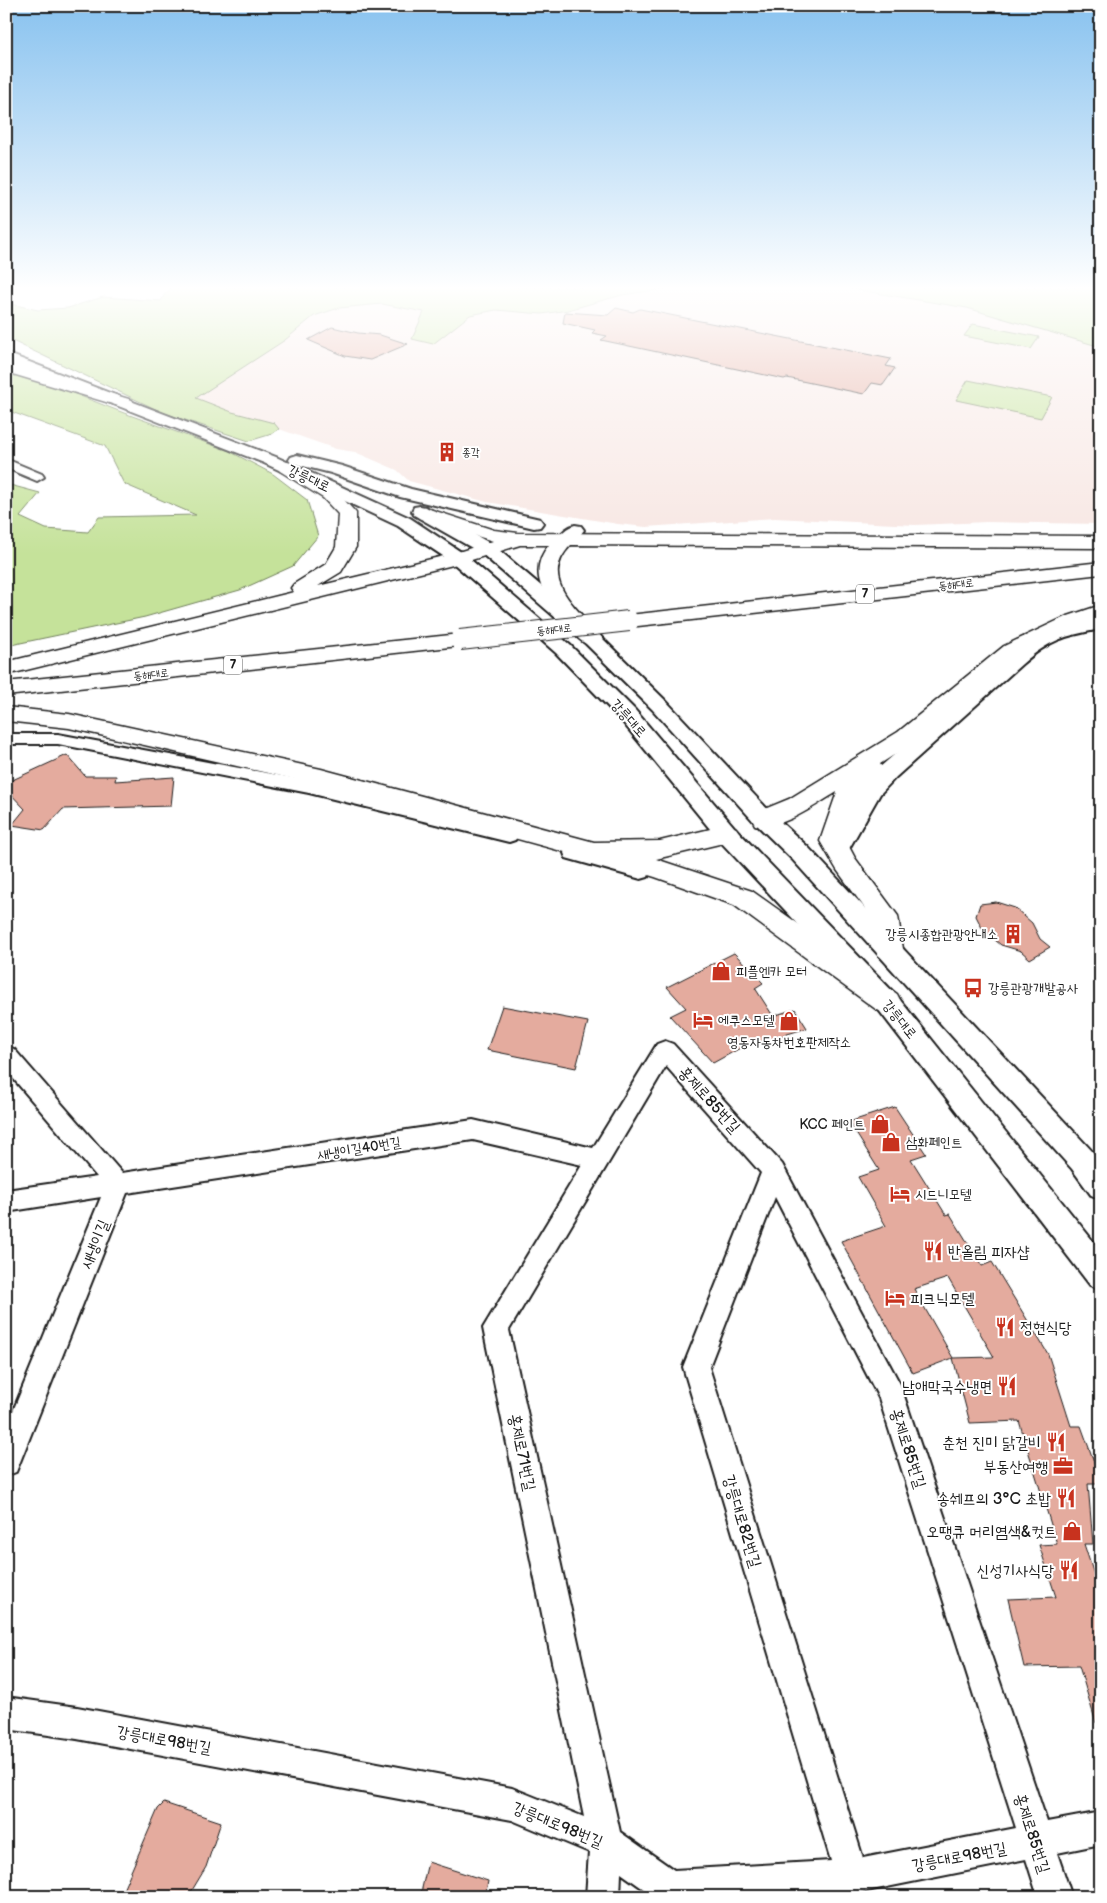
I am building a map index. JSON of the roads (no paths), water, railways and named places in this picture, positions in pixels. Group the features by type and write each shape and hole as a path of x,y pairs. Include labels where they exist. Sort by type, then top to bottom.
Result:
{"main road":[{"path":"35,376 126,403"},
{"path":"261,607 308,585 334,568 346,548 347,513 329,494 291,463"},
{"path":"426,514 490,535 519,539 570,535 639,538 1101,542"},
{"path":"6,670 458,558 519,539 534,523"},
{"path":"570,535 552,554 548,567 550,581 561,606 591,638"},
{"name":"동해대로","path":"6,689 1101,568"},
{"path":"889,950 885,916 846,864 833,841 838,819 850,790 906,737 1012,651 1072,621 1101,611"},
{"path":"6,714 69,721 311,775 663,870 743,898 887,1002"},
{"path":"764,819 798,805 906,737"},
{"path":"594,851 660,850 727,834"}],"street":[{"name":"강릉대로","path":"55,376 426,514 487,549 591,638 659,705 764,819 800,853 1082,1160 1101,1186"},
{"name":"강릉대로","path":"77,376 291,463 404,522 458,558 570,655 628,715 727,834 887,1002 1101,1275"},
{"path":"6,463 37,477"},
{"path":"291,463 336,469 406,493 534,523"},
{"path":"838,848 872,790 888,772 1015,660 1034,644 1060,631 1101,623"},
{"path":"1012,651 1044,640"},
{"path":"6,739 58,739 309,787 548,846 670,881 721,890"},
{"path":"727,834 764,819"},
{"name":"홍제로71번길","path":"603,1897 606,1842 496,1328 665,1050"},
{"name":"홍제로85번길","path":"665,1050 774,1171 891,1393 1054,1897"},
{"path":"6,1055 118,1185"},
{"name":"새냉이길40번길","path":"6,1201 473,1130 598,1159"},
{"name":"강릉대로82번길","path":"774,1171 696,1367 852,1877"},
{"name":"새냉이길","path":"6,1462 118,1185"},
{"name":"강릉대로98번길","path":"6,1713 78,1723 512,1804 606,1842 670,1886 852,1877 1101,1828"}],"place":[{"name":"종각","path":"447,452"},
{"name":"강릉시종합관광안내소","path":"1013,934"},
{"name":"피플엔카 모터","path":"721,971"},
{"name":"강릉관광개발공사","path":"973,988"},
{"name":"에쿠스모텔","path":"703,1020"},
{"name":"영동자동차번호판제작소","path":"789,1021"},
{"name":"KCC 페인트","path":"880,1124"},
{"name":"삼화페인트","path":"891,1142"},
{"name":"시드니모텔","path":"900,1194"},
{"name":"반올림 피자샵","path":"933,1251"},
{"name":"피크닉모텔","path":"895,1298"},
{"name":"정현식당","path":"1005,1327"},
{"name":"남애막국수냉면","path":"1007,1386"},
{"name":"춘천 진미 닭갈비","path":"1056,1442"},
{"name":"부동산여행","path":"1063,1466"},
{"name":"송쉐프의 3°C 초밥","path":"1066,1498"},
{"name":"오땡큐 머리염색&컷트","path":"1072,1531"},
{"name":"신성기사식당","path":"1069,1570"}]}
